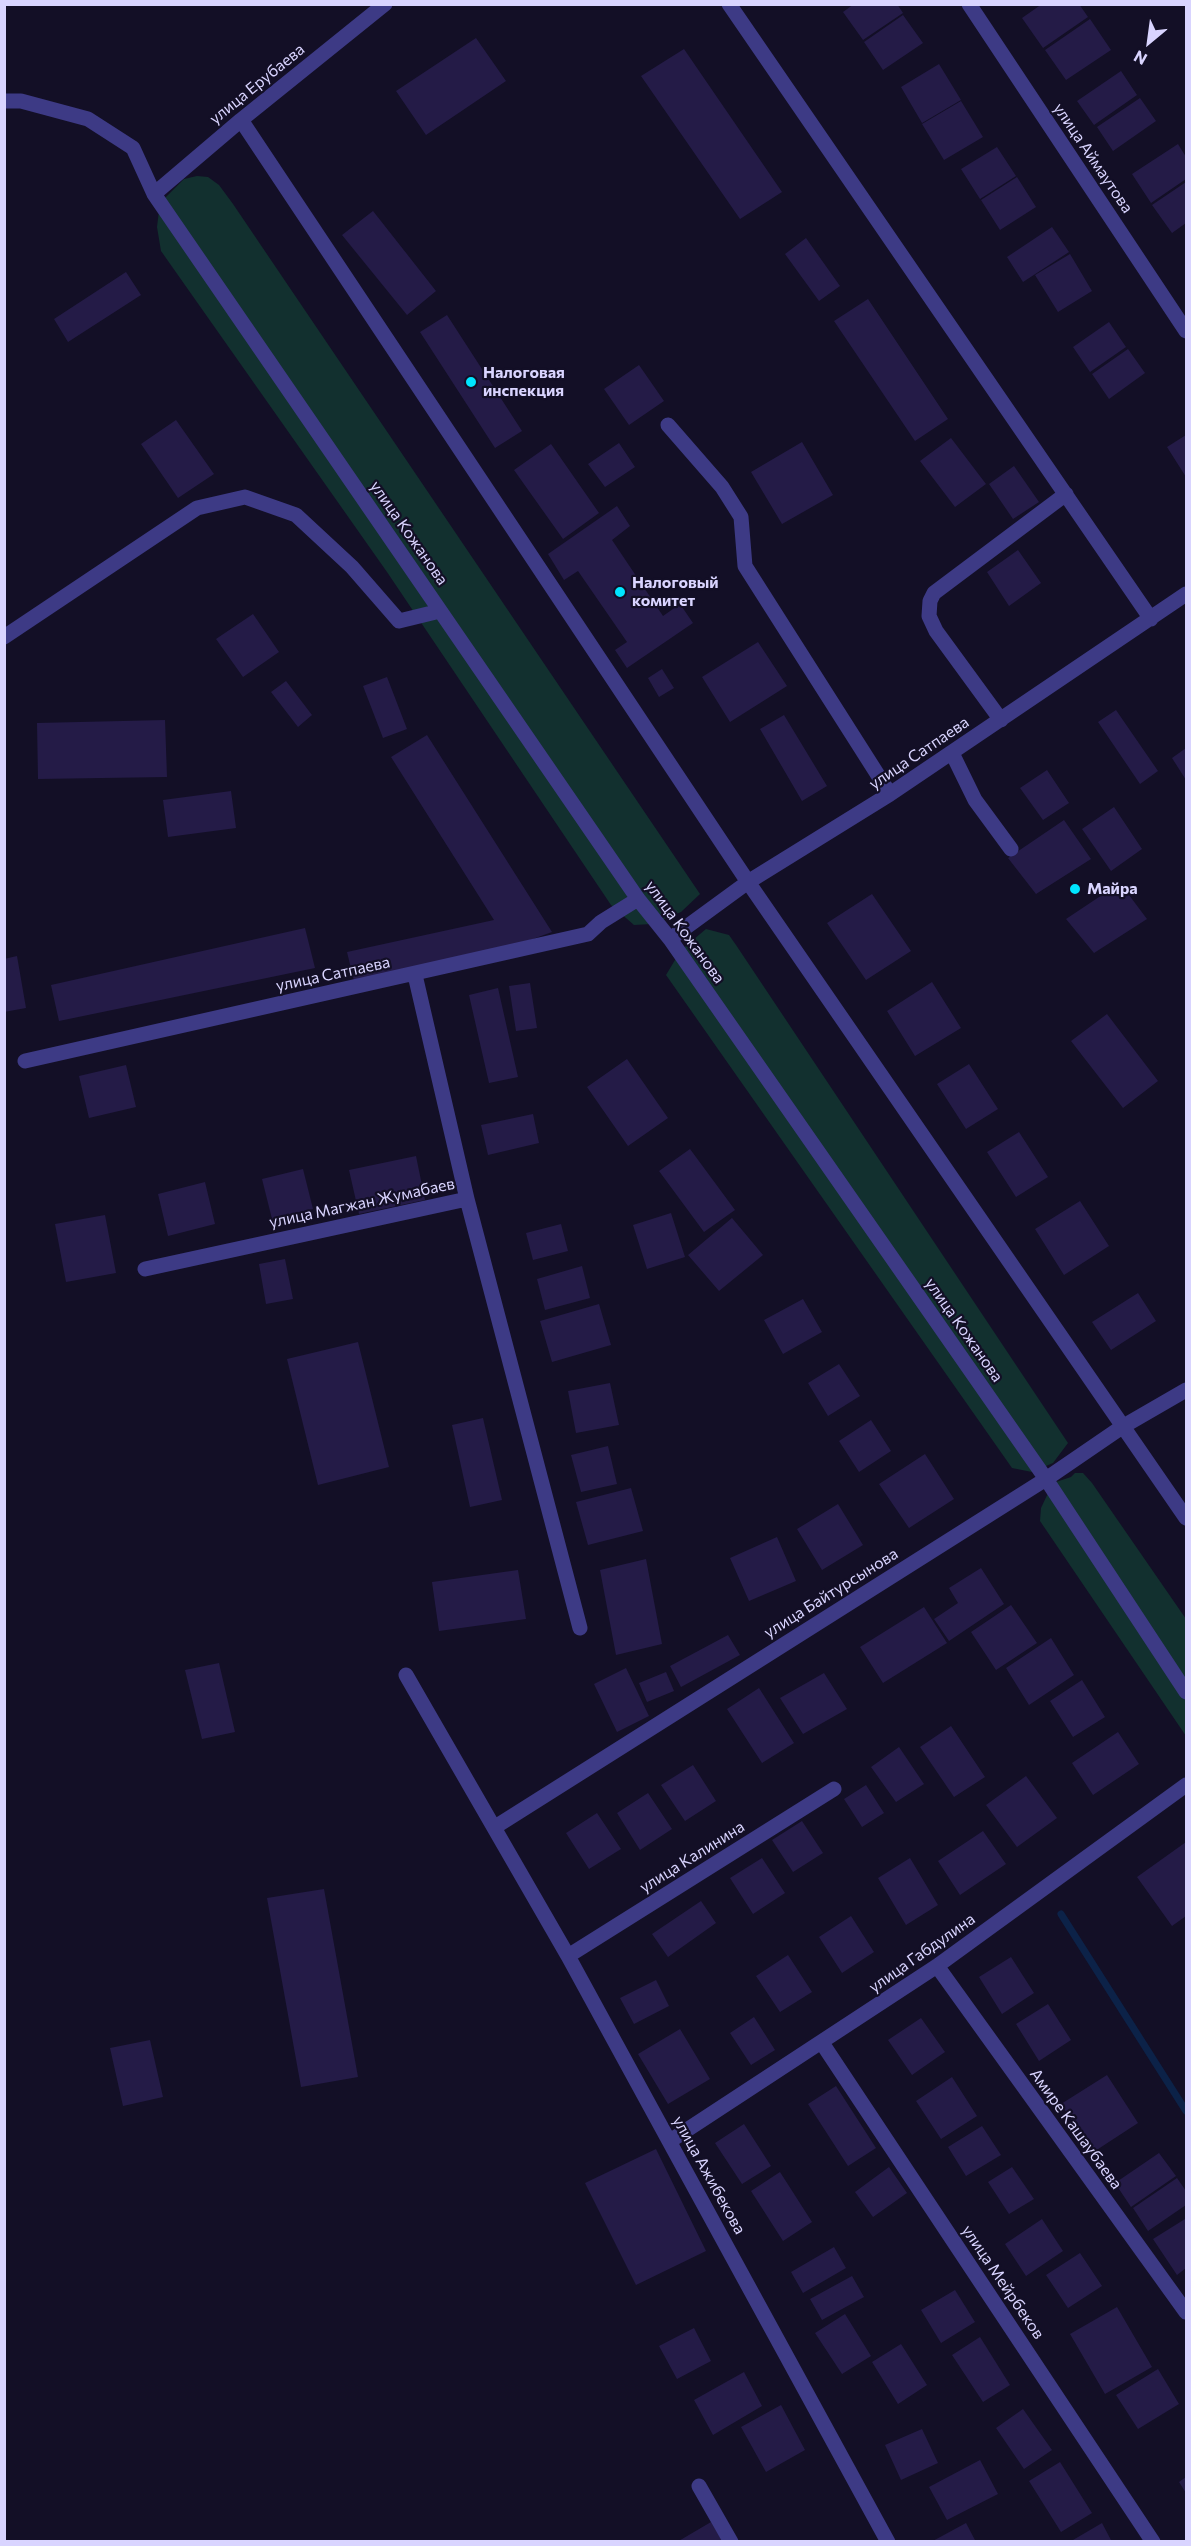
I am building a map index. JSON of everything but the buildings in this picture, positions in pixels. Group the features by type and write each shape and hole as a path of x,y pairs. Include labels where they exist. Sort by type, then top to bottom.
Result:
{"street":[{"name":"улица Ерубаева","path":"154,194 241,120 385,4"},
{"path":"729,4 1151,619"},
{"name":"улица Аймаутова","path":"969,4 1186,331"},
{"name":"улица Кожанова","path":"4,101 21,101 88,119 133,148 154,194 638,899 670,939 1046,1479 1186,1692"},
{"path":"241,120 748,882 1186,1518"},
{"path":"668,425 722,487 741,517 745,567 890,794"},
{"path":"1001,720 936,631 928,616 930,601 934,593 1066,494"},
{"path":"4,637 197,508 245,497 296,514 352,567 399,621 440,611"},
{"name":"улица Сатпаева","path":"670,939 748,882 890,794 1186,594"},
{"path":"952,753 975,800 1011,849"},
{"name":"улица Сатпаева","path":"25,1061 415,975 588,934 601,922 638,899"},
{"name":"улица Магжан Жумабаев","path":"145,1269 467,1199 415,975"},
{"path":"467,1199 580,1628"},
{"name":"улица Байтурсынова","path":"495,1827 1046,1479 1122,1427 1186,1390"},
{"name":"улица Ажибекова","path":"406,1675 568,1956 888,2541"},
{"name":"улица Габдулина","path":"670,2141 937,1966 1186,1785"},
{"name":"улица Калинина","path":"568,1956 834,1789"},
{"name":"Амире Кашаубаева","path":"937,1966 1186,2312"},
{"name":"улица Мейрбеков","path":"822,2043 1153,2541"},
{"path":"699,2486 731,2541"}],"green space":[{"path":"197,176 208,177 219,185 233,204 700,894 681,912 652,924 634,925 611,905 387,572 161,251 157,227 160,203 184,179"},
{"path":"706,929 729,935 1068,1443 1053,1463 1032,1472 1012,1468 666,975 681,950"},
{"path":"1075,1473 1083,1473 1092,1483 1186,1619 1186,1736 1040,1521 1041,1508 1050,1489 1056,1482 1071,1477"}],"waterway":[{"path":"1061,1914 1186,2111"}],"place":[{"name":"Налоговая инспекция","path":"471,382"},
{"name":"Налоговый комитет","path":"620,592"},
{"name":"Майра","path":"1075,889"}]}
